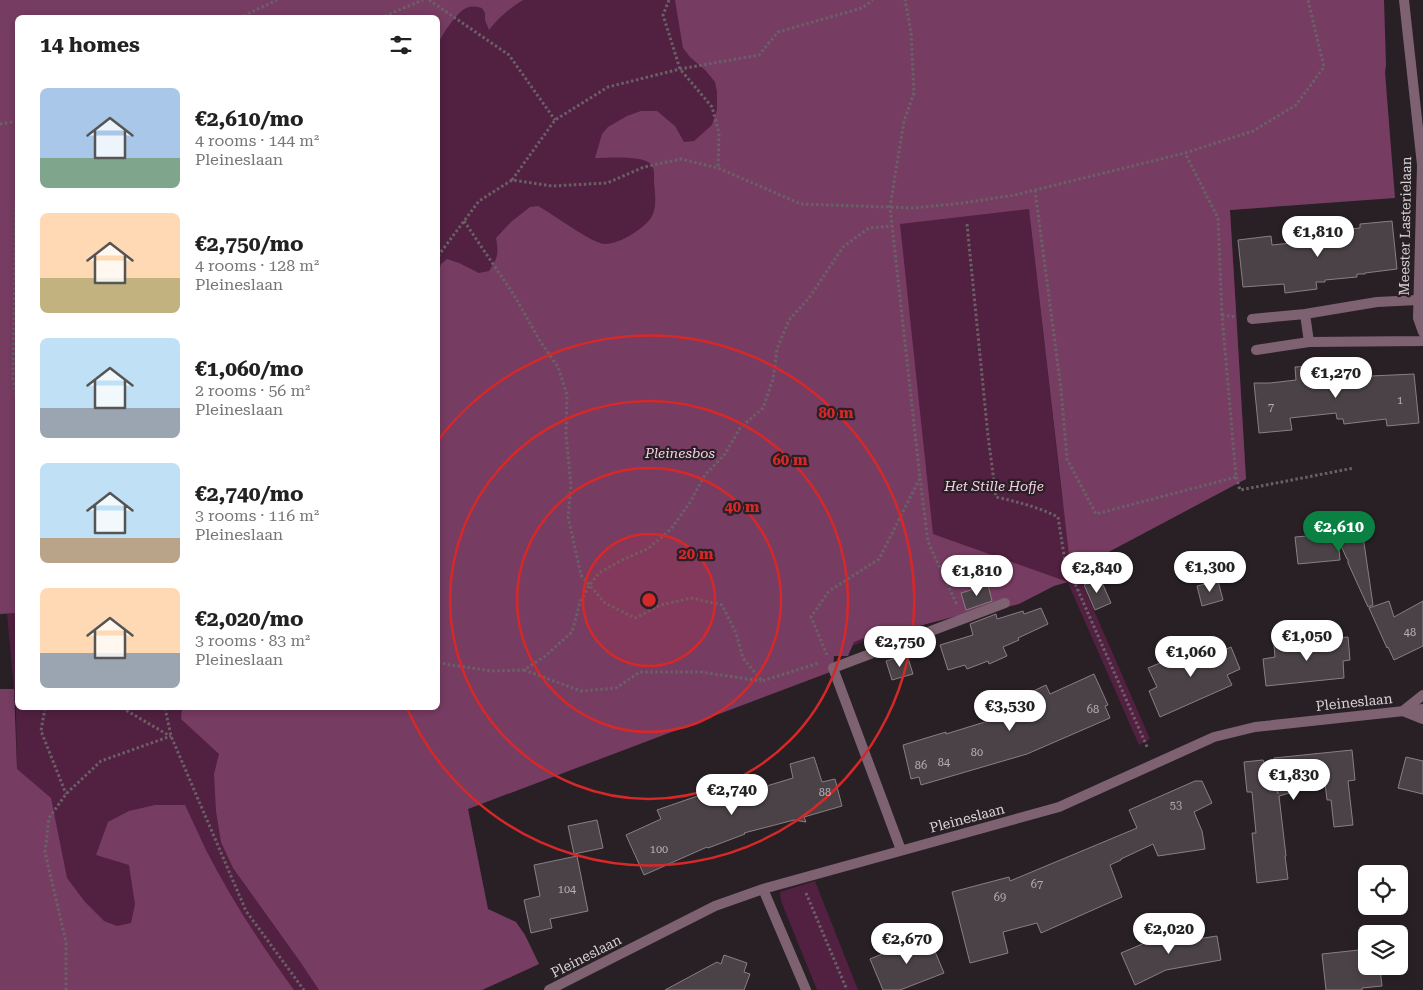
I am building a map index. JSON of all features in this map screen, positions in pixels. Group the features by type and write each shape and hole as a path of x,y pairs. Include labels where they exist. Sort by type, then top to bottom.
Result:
{"street":[{"name":"Meester Lasterielaan","path":"1404,0 1422,165 1418,318 1423,332"},
{"path":"1252,319 1305,314 1377,302 1418,300"},
{"path":"1305,314 1309,342"},
{"path":"1256,350 1309,342 1423,341"},
{"path":"901,850 831,664 1005,604"},
{"name":"Pleineslaan","path":"1403,711 1423,695"},
{"name":"Pleineslaan","path":"549,990 715,906 763,889 1059,807 1214,737 1255,727 1423,709"},
{"name":"Pleineslaan","path":"1403,711 1423,719"},
{"path":"763,889 806,990"}],"path":[{"path":"244,15 277,0"},
{"path":"387,15 423,0"},
{"path":"429,0 509,55 555,120"},
{"path":"669,0 663,15 680,70 712,107 719,133 718,168"},
{"path":"440,253 479,200 512,180 555,120 608,88 680,70 759,56 778,32 862,8 873,0"},
{"path":"905,0 911,32 914,93 904,121 890,207 928,542 964,619"},
{"path":"512,180 552,186 607,183 644,167 680,159 718,168 801,204 914,208 1015,195 1185,153 1253,131 1296,105 1324,67 1308,0"},
{"path":"0,124 15,122"},
{"path":"1185,153 1218,218 1222,315 1236,477 1240,490 1354,468"},
{"path":"1035,190 1061,389 1067,460 1096,514 1236,477"},
{"path":"464,221 514,295 558,367 567,395 566,434 571,486 568,516 581,576 605,603 634,618 661,605 691,598 722,605 736,633 743,658 762,681"},
{"path":"966,224 996,497 1020,502 1058,517 1065,561 1155,764"},
{"path":"524,670 544,657 572,632 580,602 599,573 649,548 672,529 705,475 725,454 740,428 763,408 773,379 777,349 789,320 809,298 842,247 869,228 892,226"},
{"path":"15,261 13,378 15,390"},
{"path":"440,662 492,671 524,670 581,691 616,688 640,672 701,672 762,681 831,664 811,617 829,591 879,558 920,478"},
{"path":"45,710 41,731 66,794"},
{"path":"126,710 171,736"},
{"path":"165,710 171,736 246,911 304,990"},
{"path":"66,990 66,942 45,852 49,818 66,794 101,762 171,736"},
{"path":"800,879 847,990"}],"green space":[{"name":"Pleinesbos","path":"0,0 1380,0 1394,197 1230,210 1246,479 1082,549 1031,226 1062,497 1076,569 1150,739 1139,745 1068,583 934,535 970,596 468,809 486,909 516,922 539,964 482,990 48,990 17,769 16,710 440,710 440,15 15,15 15,701 7,614 14,613 0,451"},
{"path":"0,0 523,0 496,21 489,30 482,8 469,7 464,9 451,22 440,40 440,15 15,15 15,613 0,614"},
{"name":"Pleinesbos","path":"675,0 1384,0 1385,73 1395,198 1230,210 1246,479 1071,572 1029,209 900,224 933,534 1068,582 1054,586 1019,604 996,610 980,610 919,626 869,636 854,642 848,656 834,656 833,671 468,809 488,909 516,922 525,935 539,964 482,990 319,990 233,868 221,842 216,811 214,774 219,754 181,719 182,710 440,710 441,264 447,259 479,273 489,271 497,255 496,238 511,222 530,207 538,206 581,233 604,244 624,239 644,226 654,212 655,204 654,173 651,164 647,161 633,158 595,158 602,134 608,127 627,116 641,111 657,111 675,126 684,142 694,141 712,125 717,110 715,82 683,48"},
{"path":"0,689 14,689 17,769 51,798 67,878 85,902 104,921 117,926 131,923 135,904 129,865 96,855 108,822 129,811 155,805 185,805 206,850 236,904 294,990 0,990"},
{"path":"815,881 858,990 817,990 781,901 780,892"}],"building":[{"path":"1392,221 1397,269 1357,274 1357,277 1325,280 1325,282 1316,282 1317,289 1285,293 1284,284 1243,287 1238,240 1271,236 1272,245 1320,240 1319,232 1360,228 1360,224"},
{"path":"1327,365 1328,374 1371,372 1371,376 1414,374 1419,423 1387,426 1386,419 1344,424 1343,419 1337,419 1336,413 1290,418 1292,430 1259,433 1254,383 1296,380 1295,367"},
{"path":"1361,522 1373,605 1368,607 1338,539 1340,560 1298,564 1295,537 1344,533 1343,524"},
{"path":"1100,578 1111,603 1095,610 1084,585"},
{"path":"1218,581 1223,600 1202,606 1197,586"},
{"path":"988,585 992,601 966,610 961,593"},
{"path":"1389,601 1394,617 1423,601 1423,646 1394,660 1369,608"},
{"path":"1041,608 1048,624 1003,647 1007,656 989,664 988,661 967,669 965,665 948,670 940,645 973,635 970,624 996,614 997,619 1023,611 1024,614"},
{"path":"1348,637 1350,660 1343,661 1344,678 1266,686 1263,659 1275,657 1274,645"},
{"path":"1203,645 1208,657 1231,647 1240,669 1227,675 1232,685 1160,717 1149,691 1157,687 1148,668"},
{"path":"907,655 913,674 892,680 886,661"},
{"path":"1094,674 1108,705 1105,706 1110,718 1027,754 921,785 919,777 911,779 903,745 946,732 946,734 1022,709 1017,699 1046,685 1050,694"},
{"path":"1352,750 1355,780 1348,781 1353,825 1334,827 1331,800 1327,800 1325,783 1279,796 1288,879 1257,883 1252,833 1256,833 1252,792 1247,792 1244,762 1263,760 1278,794 1274,758"},
{"path":"814,757 822,782 835,779 842,806 804,817 806,822 794,820 744,833 644,875 626,835 661,819 657,810 709,792 712,802 759,786 760,788 793,778 790,764"},
{"path":"1406,757 1423,761 1423,794 1398,788"},
{"path":"1195,781 1202,781 1212,803 1194,812 1202,831 1205,849 1158,856 1153,844 1121,859 1110,865 1122,897 1041,933 1037,923 1003,932 1008,953 970,963 952,892 1009,877 1010,881 1137,828 1129,810"},
{"path":"597,820 603,848 574,854 568,826"},
{"path":"577,856 588,911 550,919 552,928 531,933 524,900 540,896 534,865"},
{"path":"1173,931 1175,938 1183,936 1184,941 1217,936 1221,960 1166,970 1135,985 1121,953"},
{"path":"928,935 944,973 900,990 883,990 870,959"},
{"path":"1358,950 1358,975 1381,975 1382,986 1362,988 1362,990 1326,990 1322,954"},
{"path":"724,955 747,963 744,972 750,974 744,990 665,990 717,962 721,964"}],"park label":[{"name":"Het Stille Hofje","path":"994,486"}]}
